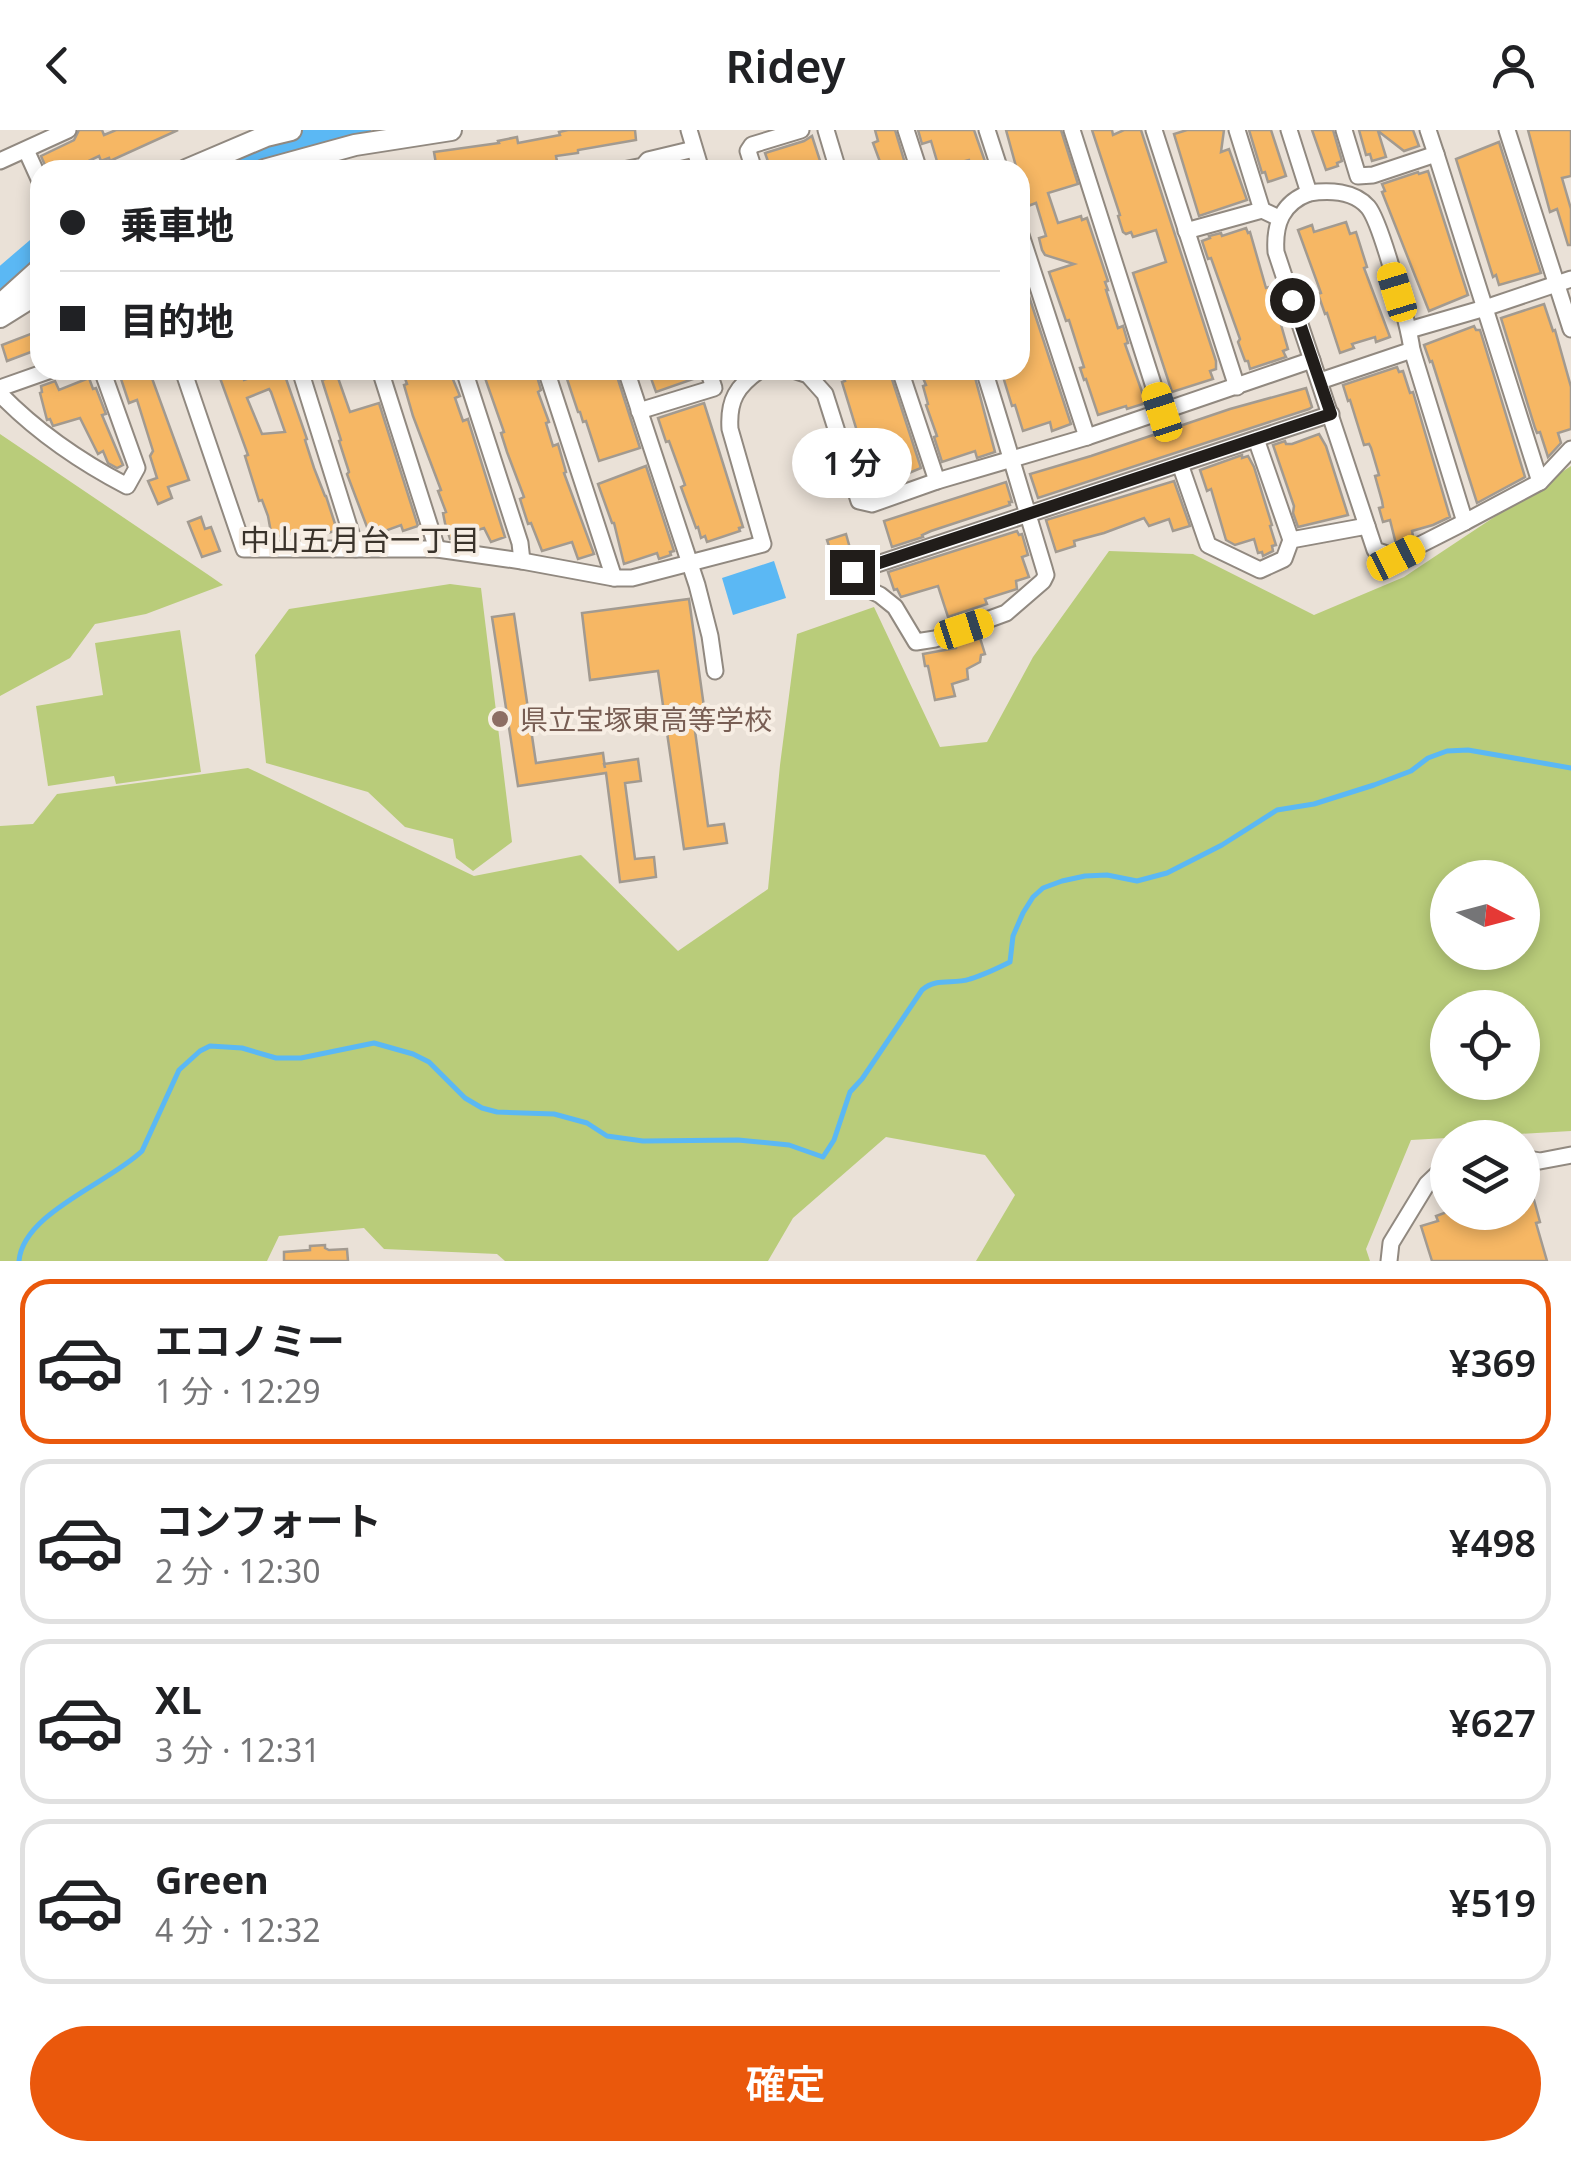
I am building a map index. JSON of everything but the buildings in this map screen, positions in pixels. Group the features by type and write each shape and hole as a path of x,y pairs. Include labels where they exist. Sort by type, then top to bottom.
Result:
{"street":[{"path":"0,161 68,130"},
{"path":"210,160 290,130"},
{"path":"300,160 394,135 451,130"},
{"path":"689,130 698,160"},
{"path":"751,160 748,151 752,144 801,130"},
{"path":"826,130 835,160"},
{"path":"906,130 916,160"},
{"path":"987,130 997,160"},
{"path":"1072,130 1162,412"},
{"path":"1154,130 1237,386"},
{"path":"1236,130 1262,210"},
{"path":"1289,130 1309,193"},
{"path":"1344,130 1358,176 1349,195"},
{"path":"1428,130 1540,482"},
{"path":"1507,130 1563,282 1571,329"},
{"path":"648,160 694,149"},
{"path":"26,150 31,160"},
{"path":"1358,176 1436,154"},
{"path":"1465,522 1374,216 1360,200 1349,195 1322,191 1298,197 1278,218 1276,252 1374,550 1396,558 1465,522 1540,482 1571,449"},
{"path":"1186,231 1262,210 1278,218"},
{"path":"1030,263 1087,437"},
{"path":"0,305 30,278"},
{"path":"1409,330 1563,282"},
{"path":"0,317 30,298"},
{"path":"1320,381 1412,350"},
{"path":"812,380 825,394 858,501 872,504 1087,437 1312,360"},
{"path":"30,379 0,391 30,424 95,470 127,486 137,468 106,380"},
{"path":"186,380 244,549 437,549 614,578 632,578 763,544 730,429 729,410 738,390 749,380"},
{"path":"303,380 356,549"},
{"path":"383,380 437,549"},
{"path":"467,380 520,543 522,561"},
{"path":"549,380 614,578"},
{"path":"629,380 690,564 710,636 715,671"},
{"path":"639,410 714,388 711,380"},
{"path":"903,380 937,481"},
{"path":"987,380 1013,460 1016,477 1028,515 1046,575 1006,613 916,642 895,607 850,581 852,572 1028,515 1331,414"},
{"path":"1180,464 1208,545 1260,570 1284,560 1291,540 1256,439"},
{"path":"1291,540 1366,526"},
{"path":"1540,1161 1571,1155"},
{"path":"1389,1261 1391,1243 1430,1181"}],"green space":[{"path":"0,434 223,585 146,614 95,624 70,658 0,696"},
{"path":"1571,466 1571,1131 1540,1133 1540,1120 1430,1120 1430,1139 1411,1140 1366,1249 1370,1261 976,1261 1015,1195 985,1155 886,1137 793,1218 768,1261 505,1261 497,1254 384,1249 364,1228 279,1236 267,1261 0,1261 0,826 33,824 57,794 248,768 474,876 581,855 678,951 768,889 797,634 874,607 940,747 987,742 1033,657 1109,551 1193,554 1314,615 1404,577"},
{"path":"450,584 481,588 512,842 473,871 456,858 453,839 405,827 368,792 266,763 255,655 289,609"},
{"path":"180,630 201,772 116,784 114,776 48,786 36,706 103,695 95,643"}],"water":[{"path":"774,561 786,598 733,615 722,578"}],"waterway":[{"path":"252,160 357,130"},
{"path":"0,284 30,258"},
{"path":"19,1261 35,1228 142,1151 179,1070 210,1046 242,1048 276,1058 301,1058 374,1043 429,1062 465,1098 497,1112 554,1114 587,1123 607,1136 643,1141 738,1140 789,1145 823,1157 834,1140 850,1092 922,990 933,984 964,981 1010,962 1013,936 1023,913 1043,888 1085,876 1107,875 1137,881 1167,873 1222,845 1277,810 1314,804 1374,785 1447,751 1468,750 1571,768"}],"place":[{"name":"県立宝塚東高等学校","path":"500,719"}],"district":[{"name":"中山五月台一丁目","path":"360,539"}],"route":[{"path":"852,572 1331,414 1292,300"}]}
